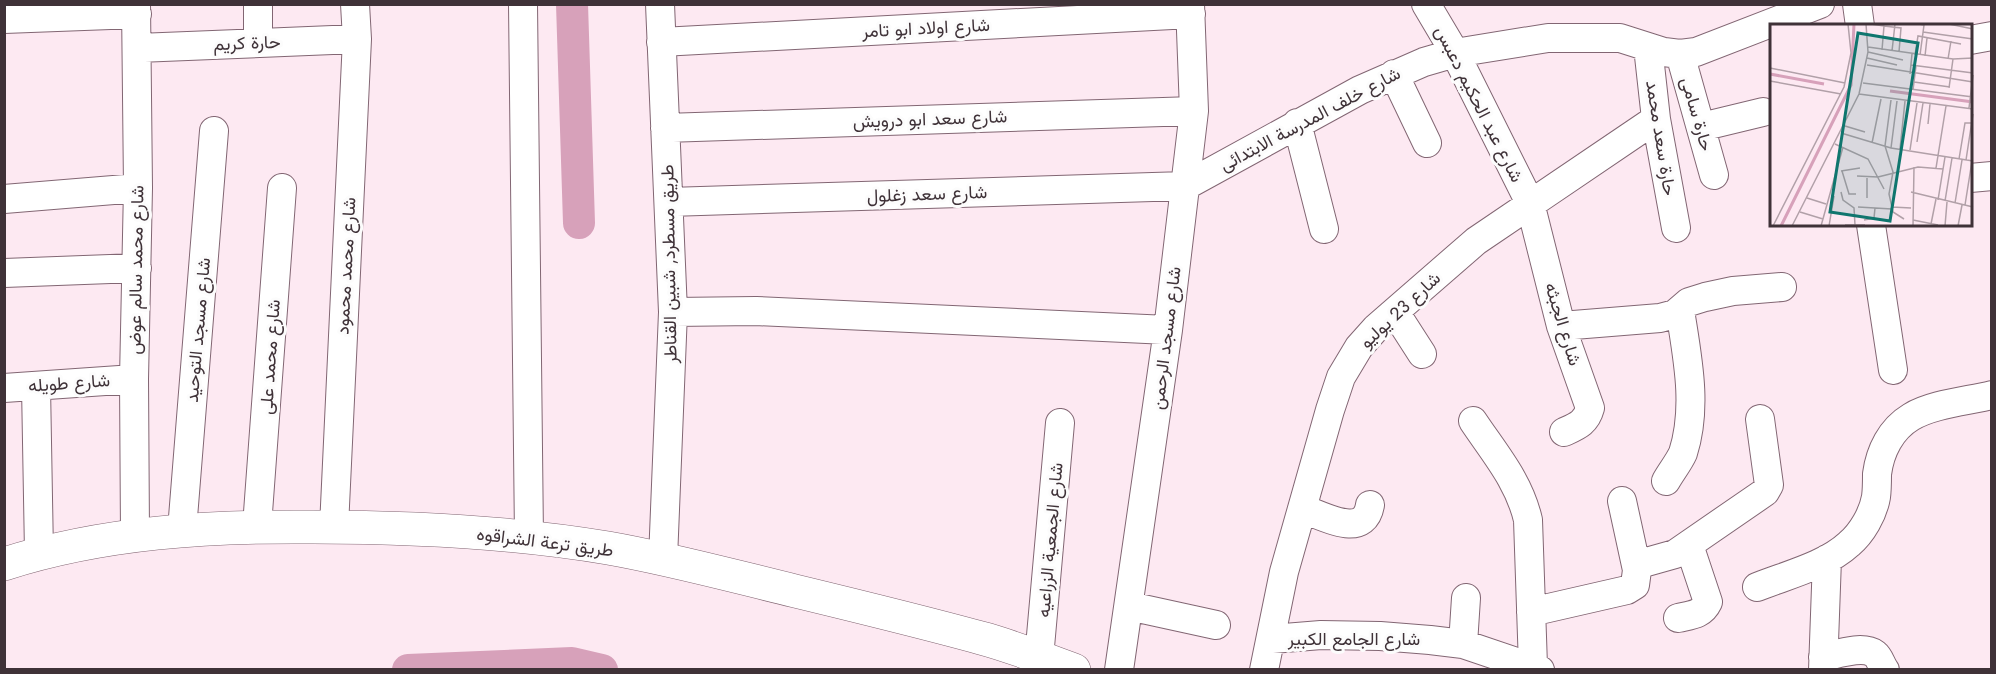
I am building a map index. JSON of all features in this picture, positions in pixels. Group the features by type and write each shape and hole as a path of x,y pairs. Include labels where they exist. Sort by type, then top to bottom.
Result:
{"street":[{"path":"258,4 258,43"},
{"name":"شارع محمد محمود","path":"334,527 357,39 355,4"},
{"path":"524,4 529,538"},
{"name":"طريق مسطرد, شبين القناطر","path":"660,4 674,312 663,559"},
{"name":"شارع عبد الحكيم دعبس","path":"1426,4 1455,53 1530,203"},
{"name":"شارع خلف المدرسة الابتدائى","path":"1185,186 1297,123 1394,74 1455,53 1548,38 1620,38 1664,52 1680,54 1696,52 1820,4"},
{"path":"1857,4 1860,24"},
{"path":"4,19 137,9"},
{"name":"شارع محمد سالم عوض","path":"135,536 137,9"},
{"name":"شارع اولاد ابو تامر","path":"661,42 1190,9"},
{"name":"شارع مسجد الرحمن","path":"1119,669 1168,330 1194,111 1190,9"},
{"path":"1972,40 1992,36"},
{"name":"حارة كريم","path":"138,48 357,39"},
{"name":"حارة سعد محمد","path":"1648,47 1656,119 1676,228"},
{"name":"حارة سامى","path":"1680,54 1714,175"},
{"path":"1394,74 1426,143"},
{"name":"شارع سعد ابو درويش","path":"665,128 1194,111"},
{"path":"1701,127 1763,112"},
{"name":"شارع 23 يوليو","path":"1264,669 1284,572 1341,377 1359,347 1476,241 1656,119"},
{"path":"1297,123 1324,229"},
{"name":"شارع مسجد التوحيد","path":"182,530 214,131"},
{"path":"1972,177 1992,176"},
{"name":"شارع سعد زغلول","path":"669,201 1185,186"},
{"path":"4,199 138,188"},
{"name":"شارع محمد على","path":"257,526 282,188"},
{"name":"شارع الجبثه","path":"1530,203 1561,326 1590,408 1587,418 1579,425 1564,432"},
{"path":"1871,226 1893,370"},
{"path":"4,273 137,268"},
{"path":"1561,326 1660,318 1675,314 1689,302 1733,291 1782,287"},
{"path":"1666,481 1682,454 1690,416 1690,373 1680,310"},
{"path":"674,312 756,311 1168,330"},
{"path":"1395,312 1422,354"},
{"name":"شارع طويله","path":"4,388 134,379"},
{"path":"36,386 39,553"},
{"path":"1757,587 1827,559 1849,544 1866,524 1876,498 1878,471 1883,450 1895,430 1912,416 1933,408 1992,395"},
{"path":"1637,570 1643,563 1675,554 1765,492 1769,485 1760,419"},
{"path":"1473,421 1515,482 1524,500 1528,520 1531,612 1537,668"},
{"name":"شارع الجمعية الزراعيه","path":"1039,658 1060,423"},
{"path":"1531,612 1627,590 1635,585 1637,570 1623,501"},
{"path":"1303,509 1350,525 1362,521 1370,505"},
{"name":"طريق ترعة الشراقوه","path":"4,564 39,553 135,536 182,530 257,526 334,527 529,538 606,548 663,559 983,638 1074,669"},
{"path":"1678,618 1697,614 1704,610 1708,603 1689,545"},
{"path":"1827,559 1823,663 1864,651 1871,652 1878,657 1885,669"},
{"path":"1463,644 1466,598"},
{"path":"1129,606 1216,626"},
{"name":"شارع الجامع الكبير","path":"1272,639 1321,635 1380,636 1463,644 1537,668"}],"waterway":[{"path":"572,4 579,223"},
{"path":"408,670 572,663 602,670"}]}
